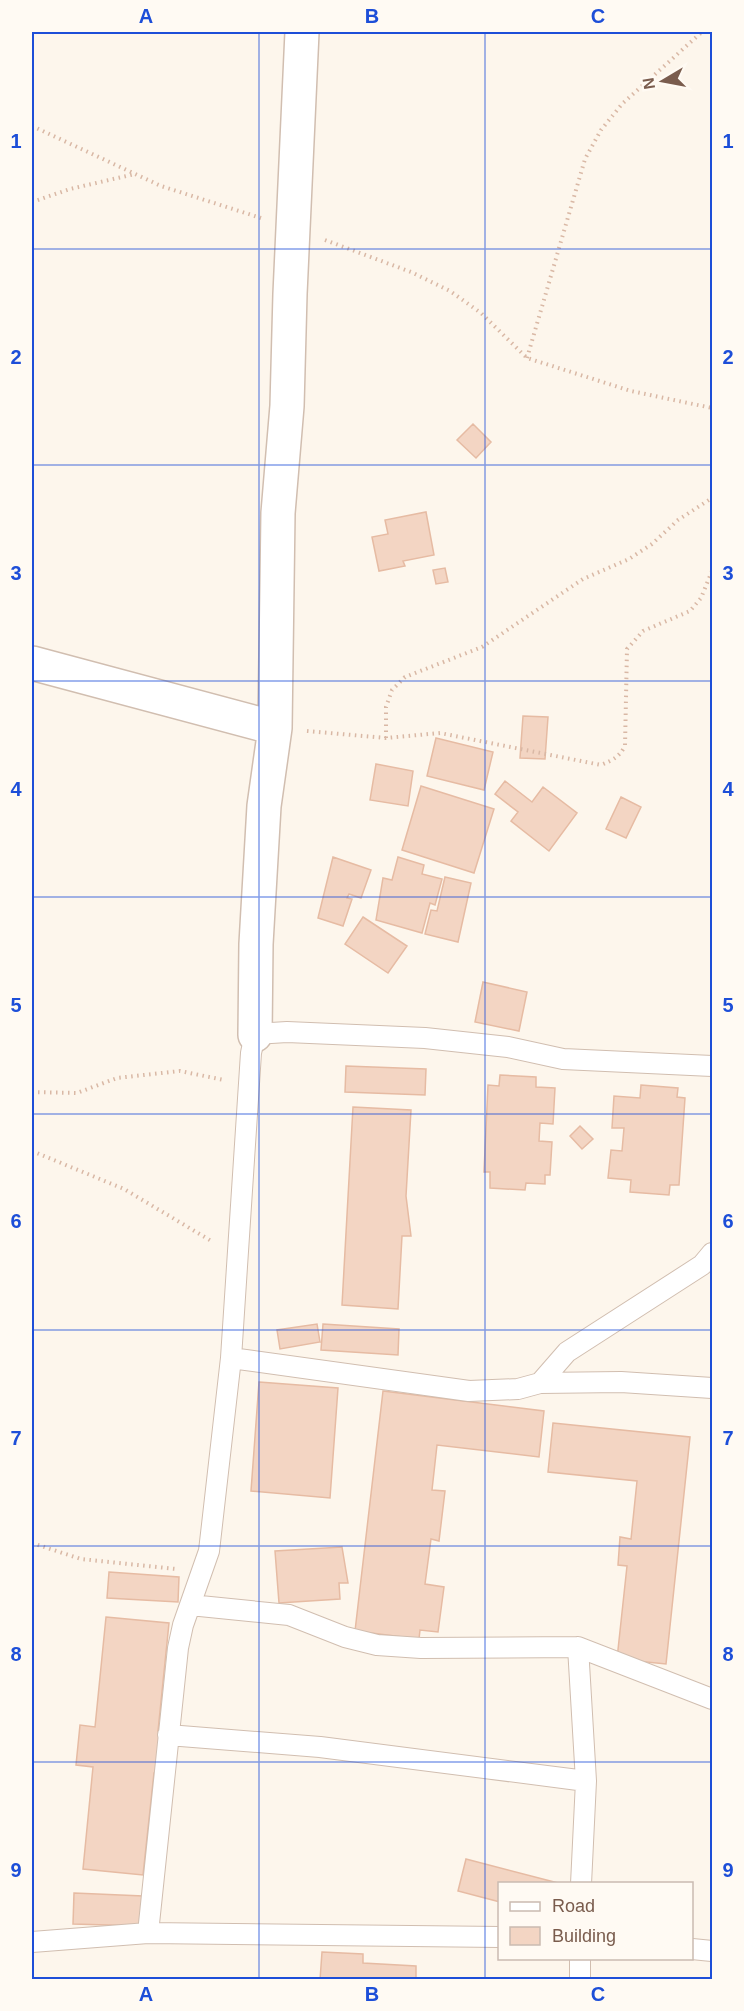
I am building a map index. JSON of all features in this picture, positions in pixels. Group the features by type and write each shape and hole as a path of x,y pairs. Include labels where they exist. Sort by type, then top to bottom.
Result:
{"street":[{"path":"253,1044 264,806 275,728 278,662 278,525 287,406 302,32"},
{"path":"32,663 275,728"}],"lane":[{"path":"148,1933 178,1648 209,1551 231,1358 253,1044 287,1032 425,1038 508,1047 563,1059 712,1066"},
{"path":"540,1383 567,1352 702,1265 712,1252"},
{"path":"231,1358 469,1391 518,1389 540,1383 621,1382 712,1388"},
{"path":"190,1605 289,1615 345,1637 377,1645 421,1648 578,1647 712,1699"},
{"path":"578,1647 586,1781 581,1882"},
{"path":"168,1735 320,1747 586,1781"},
{"path":"32,1942 148,1933 498,1937"},
{"path":"693,1949 712,1951"},
{"path":"580,1960 580,1980"}],"path":[{"path":"527,358 582,170 600,130 622,104 702,32"},
{"path":"32,126 161,186 295,229 411,272 450,291 481,313 527,358 631,391 712,408"},
{"path":"32,202 70,189 135,174"},
{"path":"386,738 386,707 392,690 405,677 482,647 583,579 629,559 652,544 678,520 712,498"},
{"path":"275,728 386,738 440,733 601,765 620,755 625,746 627,649 643,631 690,611 701,598 712,571"},
{"path":"32,1092 77,1093 117,1078 180,1071 229,1079 241,1071 253,1044"},
{"path":"32,1151 124,1190 237,1256"},
{"path":"32,1543 81,1559 204,1572"}],"building":[{"path":"473,424 491,442 476,458 457,440"},
{"path":"426,512 434,555 403,561 405,566 379,571 372,537 388,534 385,520"},
{"path":"445,568 448,582 436,584 433,570"},
{"path":"523,716 548,717 545,759 520,758"},
{"path":"436,738 493,752 484,790 427,776"},
{"path":"376,764 413,771 408,806 370,800"},
{"path":"505,781 532,802 543,787 577,813 549,851 511,821 518,812 495,794"},
{"path":"421,786 494,809 474,873 402,850"},
{"path":"621,797 641,807 626,838 606,829"},
{"path":"333,857 371,870 361,898 349,894 347,898 352,899 343,926 318,918"},
{"path":"398,857 424,865 422,874 442,879 435,905 430,903 422,933 376,920 383,878 392,880"},
{"path":"445,877 471,883 458,942 425,934 431,910 437,911"},
{"path":"363,917 407,946 388,973 345,944"},
{"path":"483,982 527,992 519,1031 475,1022"},
{"path":"346,1066 426,1069 425,1095 345,1092"},
{"path":"500,1075 536,1077 536,1087 555,1088 553,1124 540,1123 539,1141 552,1142 550,1175 545,1175 545,1184 526,1183 525,1190 490,1188 490,1172 484,1172 488,1085 499,1086"},
{"path":"641,1085 678,1088 677,1097 685,1098 679,1185 670,1185 669,1195 630,1192 631,1180 608,1178 611,1150 622,1151 624,1128 612,1128 614,1096 640,1098"},
{"path":"353,1107 411,1110 406,1196 411,1236 402,1236 398,1309 342,1305"},
{"path":"580,1126 593,1139 582,1149 570,1136"},
{"path":"317,1324 320,1342 280,1349 277,1330"},
{"path":"323,1324 399,1329 398,1355 321,1350"},
{"path":"259,1382 338,1388 330,1498 251,1491"},
{"path":"383,1391 544,1411 539,1457 437,1445 432,1490 445,1491 439,1541 431,1539 425,1584 444,1587 438,1632 420,1630 419,1639 355,1631"},
{"path":"553,1423 690,1437 666,1664 617,1659 627,1566 618,1565 620,1537 631,1539 637,1481 548,1472"},
{"path":"342,1547 348,1583 339,1583 340,1599 279,1603 275,1551"},
{"path":"109,1572 179,1577 178,1602 107,1598"},
{"path":"106,1617 169,1623 158,1731 175,1733 171,1774 154,1773 143,1875 83,1869 93,1767 76,1765 80,1725 95,1727"},
{"path":"466,1859 554,1882 498,1882 498,1901 458,1891"},
{"path":"74,1893 143,1896 142,1926 73,1924"},
{"path":"322,1952 363,1954 363,1963 416,1966 416,1980 320,1980"}]}
